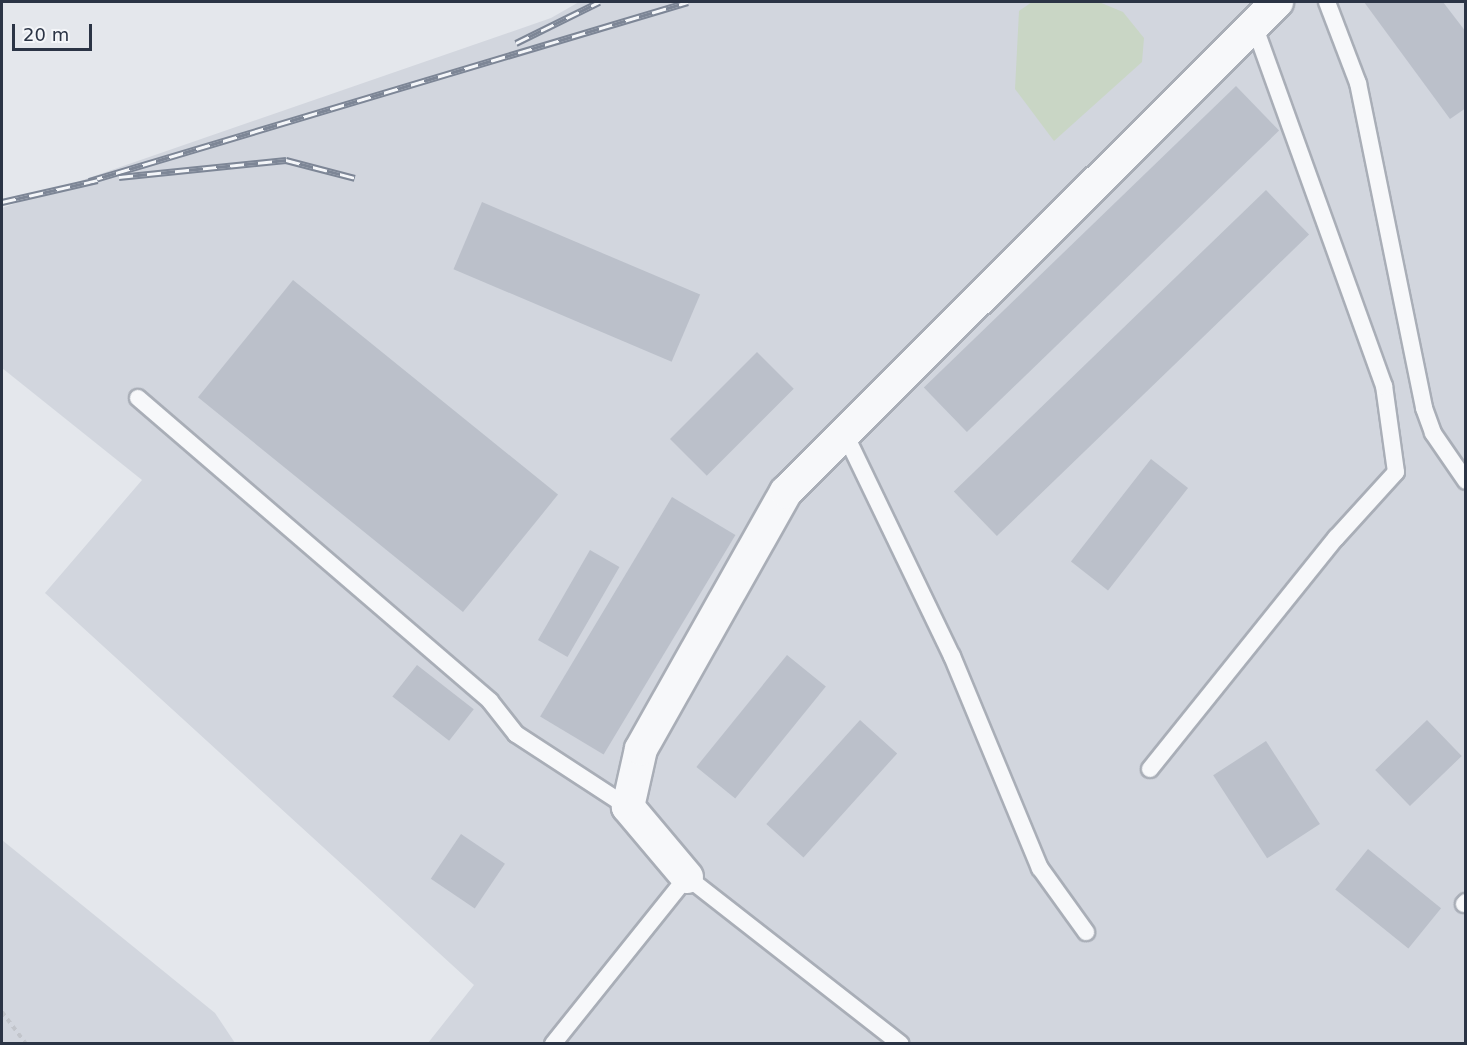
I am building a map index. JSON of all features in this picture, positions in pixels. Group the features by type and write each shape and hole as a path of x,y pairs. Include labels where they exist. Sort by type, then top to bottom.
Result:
{"street":[{"path":"687,877 628,807 641,749 786,492 1277,2"}],"lane":[{"path":"1327,2 1358,83 1424,408 1433,433 1466,481"},
{"path":"1150,769 1336,538 1396,472 1383,386 1254,25"},
{"path":"138,398 490,701 516,734 628,807"},
{"path":"845,434 952,656 1040,868 1086,932"},
{"path":"553,1044 687,877 902,1044"}],"path":[{"path":"2,1011 26,1044"}],"shaded area":[{"path":"579,2 1465,2 1465,1043 428,1043 474,985 45,593 142,480 2,368 2,208 551,18"},
{"path":"2,840 215,1013 235,1043 2,1043"}],"green space":[{"path":"1032,2 1099,2 1123,12 1144,38 1142,62 1054,141 1015,89 1019,11"}],"building":[{"path":"1364,2 1443,2 1466,32 1466,108 1450,119"},
{"path":"1236,86 1279,131 967,432 924,387"},
{"path":"1266,190 1309,235 997,536 954,491"},
{"path":"482,202 700,295 672,362 453,269"},
{"path":"293,280 558,495 463,612 198,397"},
{"path":"757,352 794,389 707,476 670,439"},
{"path":"1151,459 1188,488 1108,590 1071,561"},
{"path":"672,497 735,535 604,755 540,716"},
{"path":"590,550 619,567 567,657 538,640"},
{"path":"787,655 826,686 735,798 696,767"},
{"path":"417,665 474,709 449,741 392,697"},
{"path":"860,720 897,753 803,857 766,824"},
{"path":"1427,720 1462,756 1410,806 1375,770"},
{"path":"1266,741 1320,824 1267,858 1213,775"},
{"path":"461,834 505,864 475,908 431,879"},
{"path":"1368,849 1441,908 1408,949 1335,889"}],"railway":[{"path":"516,43 599,2"},
{"path":"89,181 688,2"},
{"path":"119,177 286,160 355,178"},
{"path":"2,202 98,180"}]}
